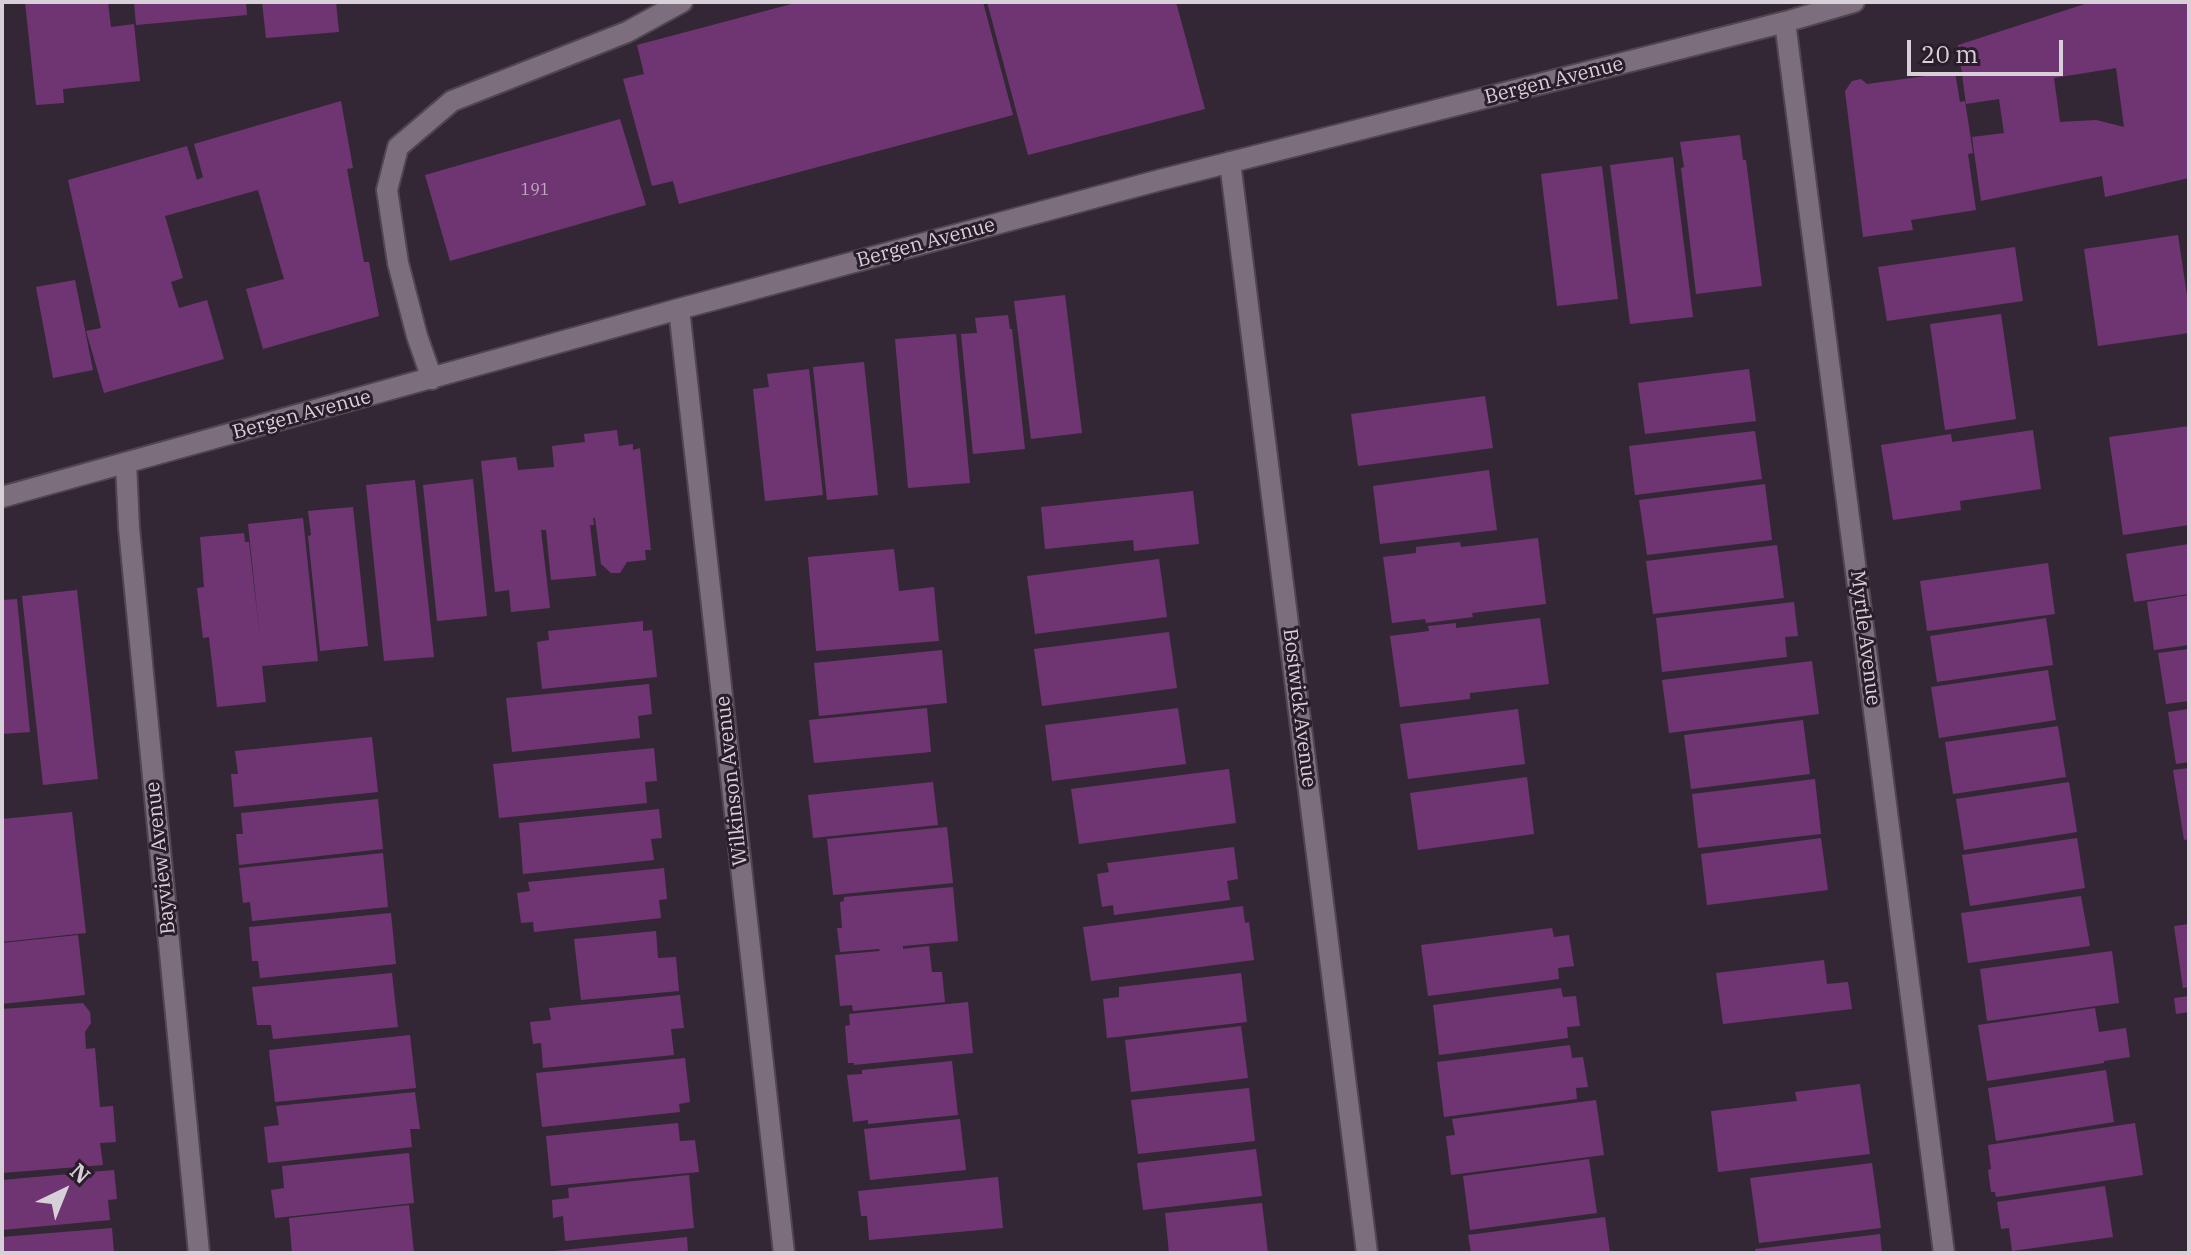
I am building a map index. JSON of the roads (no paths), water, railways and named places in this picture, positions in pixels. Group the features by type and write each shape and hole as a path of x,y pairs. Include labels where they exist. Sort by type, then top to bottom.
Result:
{"street":[{"path":"432,379 398,263 391,219 387,190 398,147 452,101 627,32 682,2"},
{"name":"Bergen Avenue","path":"2,497 679,309 1230,162 1854,2"},
{"name":"Myrtle Avenue","path":"1785,22 1944,1253"},
{"name":"Bostwick Avenue","path":"1230,162 1367,1253"},
{"name":"Wilkinson Avenue","path":"679,309 784,1253"},
{"name":"Bayview Avenue","path":"126,463 129,528 199,1253"}]}
